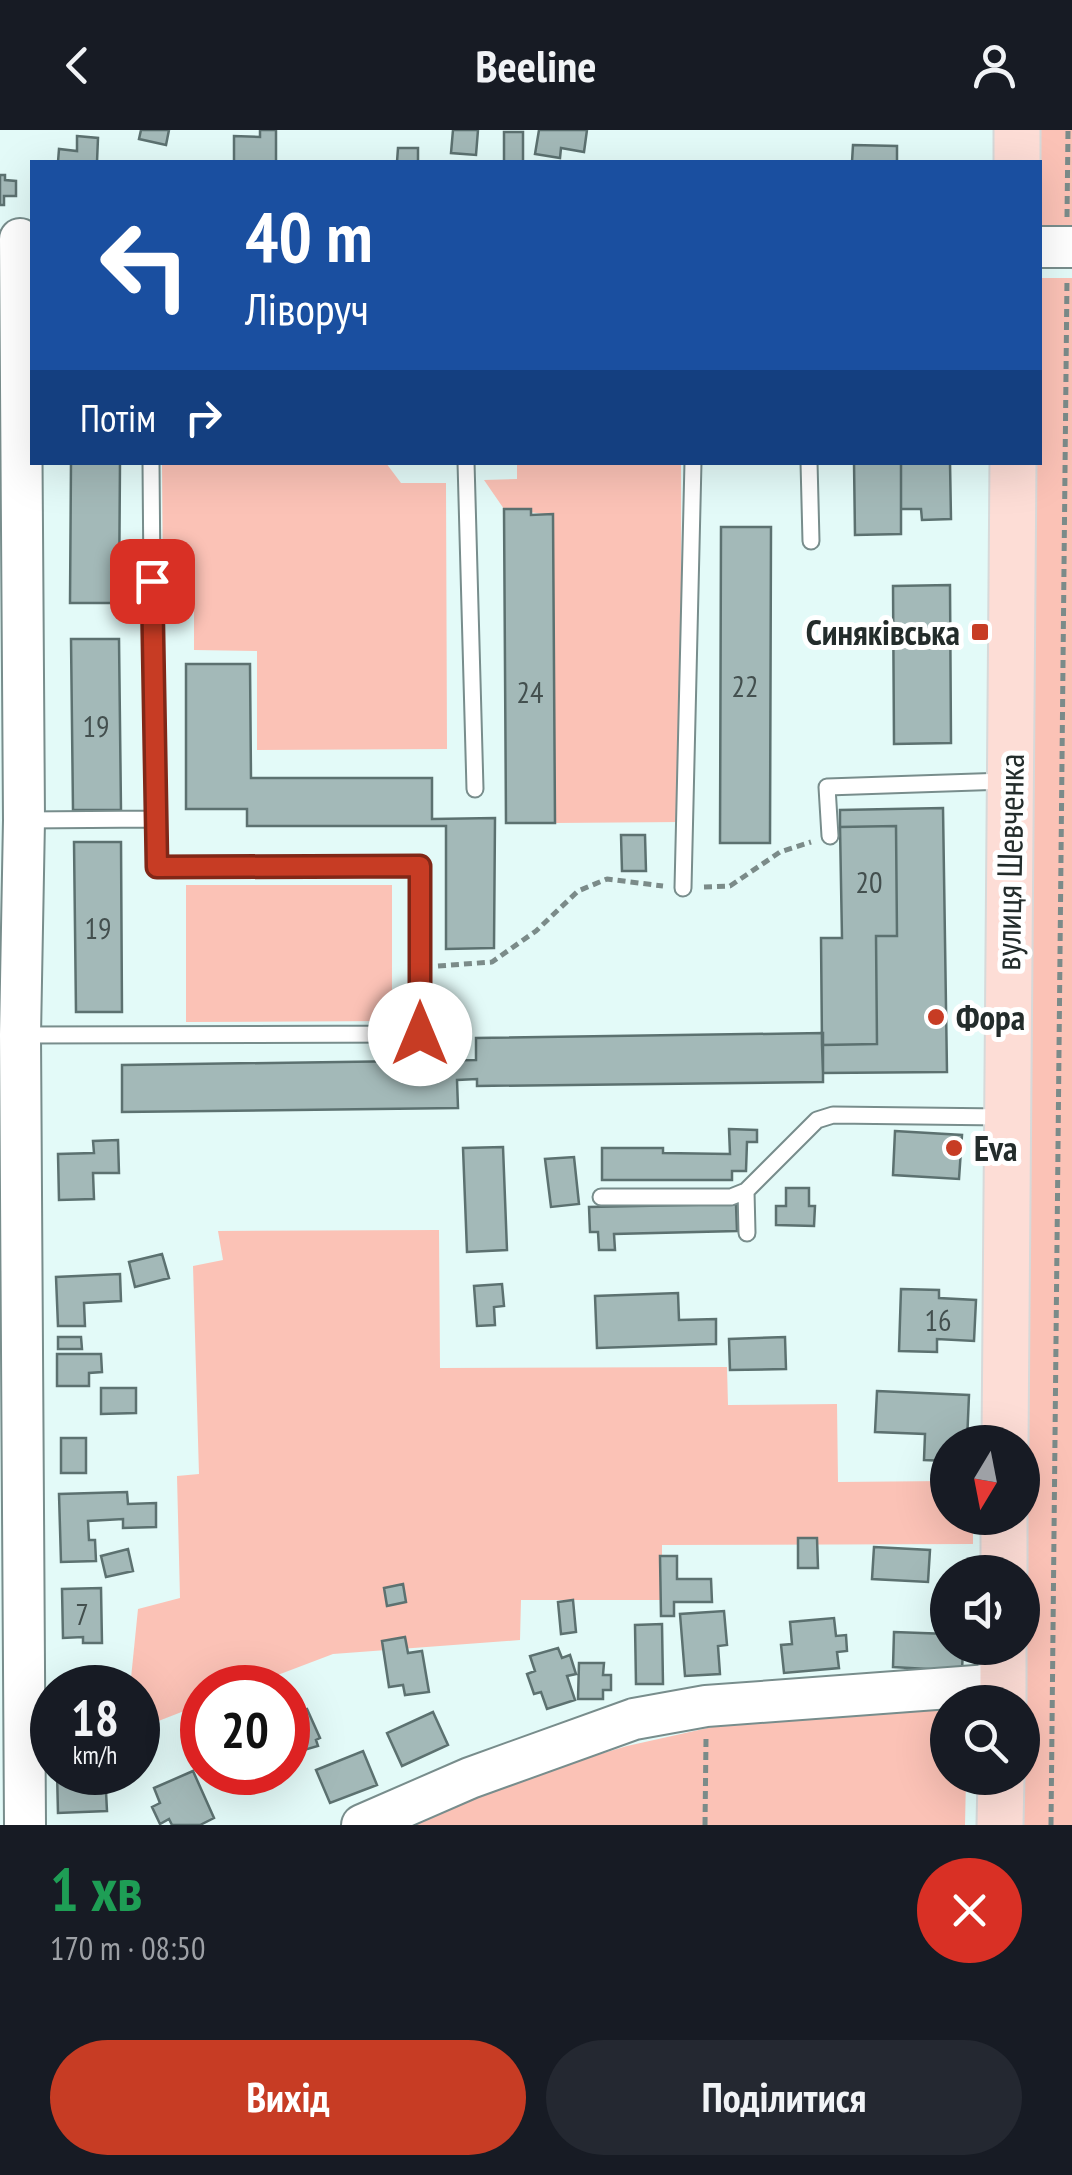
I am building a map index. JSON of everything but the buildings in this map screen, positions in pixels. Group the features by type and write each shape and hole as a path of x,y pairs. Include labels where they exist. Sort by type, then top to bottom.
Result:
{"main road":[{"path":"1017,130 1017,160"},
{"name":"вулиця Шевченка","path":"1005,1425 1014,465"},
{"path":"1000,1825 1001,1795"}],"street":[{"path":"18,239 27,421 12,1460 25,1825"},
{"path":"362,1825 470,1778 634,1719 706,1706 1003,1678"}],"lane":[{"path":"20,1035 420,1034 420,866 157,867 151,465"},
{"path":"466,465 475,789"},
{"path":"683,888 693,465"},
{"path":"810,465 811,541"},
{"path":"830,836 827,788 1010,781"},
{"path":"24,820 154,819"},
{"path":"601,1198 731,1197 746,1191 818,1120 834,1116 1007,1117"},
{"path":"746,1191 747,1233"}],"path":[{"path":"1051,1825 1060,247 1068,130"},
{"path":"420,967 492,962 536,931 578,892 607,879 683,888 730,886 780,852 830,836"},
{"path":"705,1825 706,1706"}],"shaded area":[{"path":"1027,130 1072,130 1072,228 1042,228 1042,160 1027,160"},
{"path":"1042,278 1072,278 1072,1825 1011,1825 1018,1795 1040,1795 1040,1685 1022,1685 1022,1665 1040,1665 1040,1555 1022,1555 1022,1535 1040,1535 1040,1425 1023,1425 1024,465 1042,465"},
{"path":"162,465 388,465 401,483 446,483 447,749 257,750 257,651 194,650 194,590 163,590"},
{"path":"517,465 681,465 682,822 555,823 553,515 504,509 484,480 517,479"},
{"path":"186,885 392,885 392,1021 186,1022"},
{"path":"439,1230 440,1368 727,1367 728,1405 837,1404 838,1482 930,1481 930,1535 973,1535 973,1544 662,1545 662,1600 521,1600 520,1640 333,1654 304,1665 180,1665 180,1713 160,1720 160,1665 132,1665 138,1609 180,1598 177,1476 199,1474 193,1266 223,1260 218,1231"},
{"path":"930,1708 930,1795 966,1795 965,1825 406,1825 496,1785 627,1746 748,1719"}],"place":[{"name":"Синяківська","path":"980,632"},
{"name":"Фора","path":"936,1017"},
{"name":"Eva","path":"954,1148"}],"route":[{"path":"152,581 157,867 420,866 420,1034"}]}
